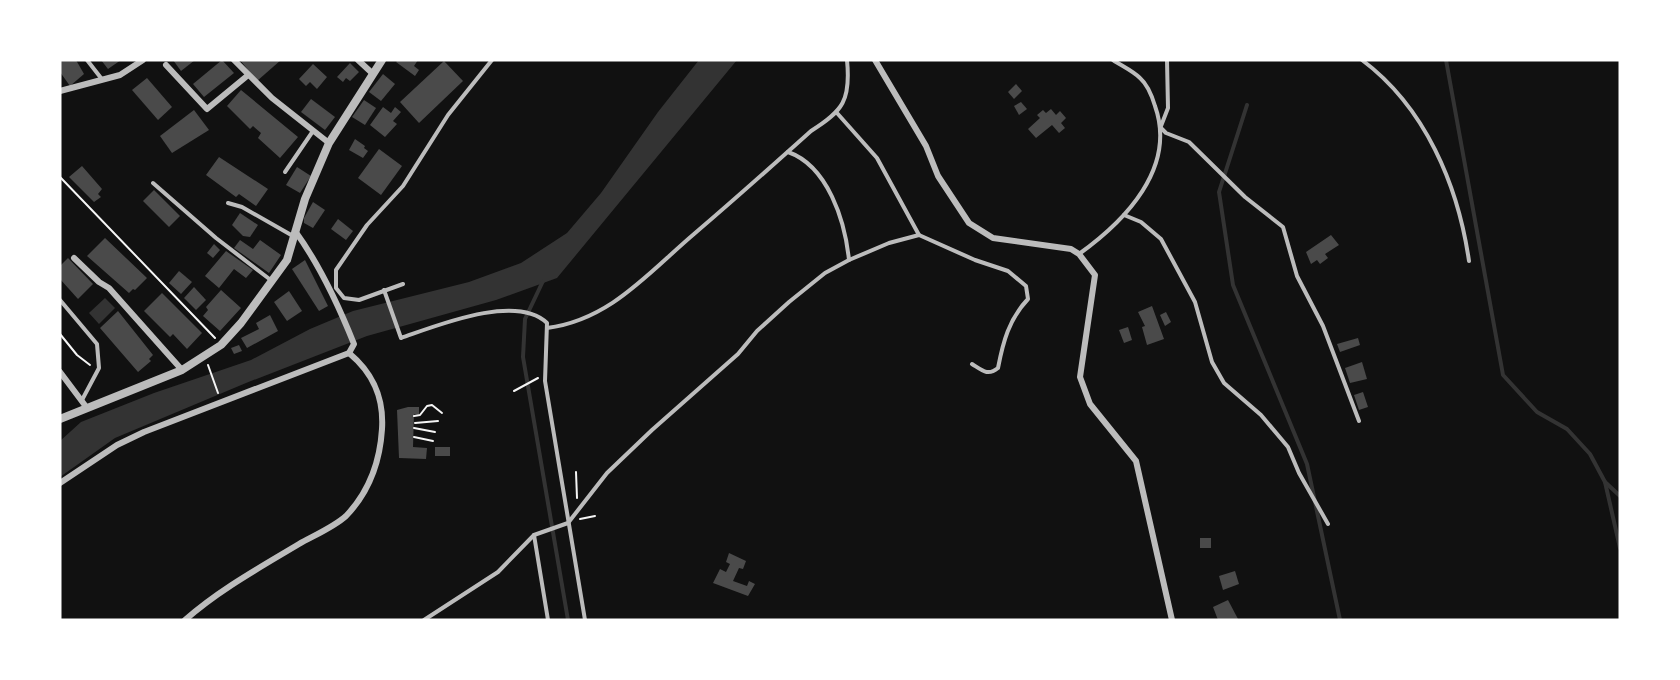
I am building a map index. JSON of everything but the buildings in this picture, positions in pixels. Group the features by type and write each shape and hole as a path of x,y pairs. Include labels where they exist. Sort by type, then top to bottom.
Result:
{"street":[{"path":"60,91 101,78 120,75 144,60"},
{"path":"234,60 247,76 329,144"},
{"path":"358,60 372,73"},
{"path":"60,419 85,405 182,369 221,345 241,323 287,260 294,234 329,144 382,60"},
{"path":"875,60 926,146 938,176 969,223 993,238 1071,249 1079,254 1095,275 1093,301 1080,376 1090,404 1136,461 1172,620"},
{"path":"166,65 207,109 247,76"},
{"path":"60,483 117,445 144,432 349,353 354,344 342,312 310,252 294,234"},
{"path":"74,258 99,282 109,288 182,369"},
{"path":"184,620 212,598 345,517 365,490 376,466 382,417 378,389 362,364 349,353"},
{"path":"60,372 85,405"}],"lane":[{"path":"87,60 101,78"},
{"path":"403,284 359,300 344,298 336,288 336,270 367,225 403,186 448,115 492,60"},
{"path":"547,328 582,321 615,301 657,269 811,131 837,114 844,101 848,73 847,60"},
{"path":"1113,60 1141,78 1152,98 1160,127 1166,133 1190,142 1245,197 1283,227 1297,276 1323,326 1359,421"},
{"path":"1079,254 1107,234 1124,215 1153,173 1160,127 1168,108 1167,60"},
{"path":"1362,60 1398,94 1442,161 1466,240 1469,261"},
{"path":"837,114 877,158 918,235 975,260 1008,271 1026,286 1028,299 1017,310 1003,340 998,368 991,373 972,364"},
{"path":"285,172 313,131"},
{"path":"788,152 801,157 822,177 847,240 849,260"},
{"path":"153,183 216,238 272,281"},
{"path":"228,203 242,207 294,234"},
{"path":"1124,215 1141,222 1161,239 1195,302 1212,362 1224,382 1261,415 1288,447 1328,524"},
{"path":"424,620 498,572 534,535 568,523 608,472 738,354 757,331 825,273 889,243 918,235"},
{"path":"384,290 402,338 484,313 518,311 541,317 547,323 545,381 585,620"},
{"path":"60,300 97,344 99,368 85,405"},
{"path":"534,535 548,620"}],"path":[{"path":"60,177 221,345"},
{"path":"60,334 77,355 99,368"},
{"path":"207,364 219,397"},
{"path":"514,391 537,379"},
{"path":"414,416 420,415 427,406 432,405 442,413"},
{"path":"415,423 438,421"},
{"path":"414,428 435,432"},
{"path":"414,437 433,441"},
{"path":"576,472 576,510"}],"shaded area":[{"path":"699,60 737,60 557,278 496,300 367,336 246,383 115,438 60,477 60,441 81,422 154,393 251,360 310,329 353,311 469,282 521,263 567,233 601,193 658,112"},
{"path":"105,298 115,308 99,324 89,313"}],"waterway":[{"path":"1446,60 1503,375 1537,412 1567,429 1590,454 1605,482 1620,548"},
{"path":"1247,105 1219,192 1233,285 1307,464 1340,620"},
{"path":"543,281 525,319 523,357 568,620"},
{"path":"1605,482 1620,496"}]}
